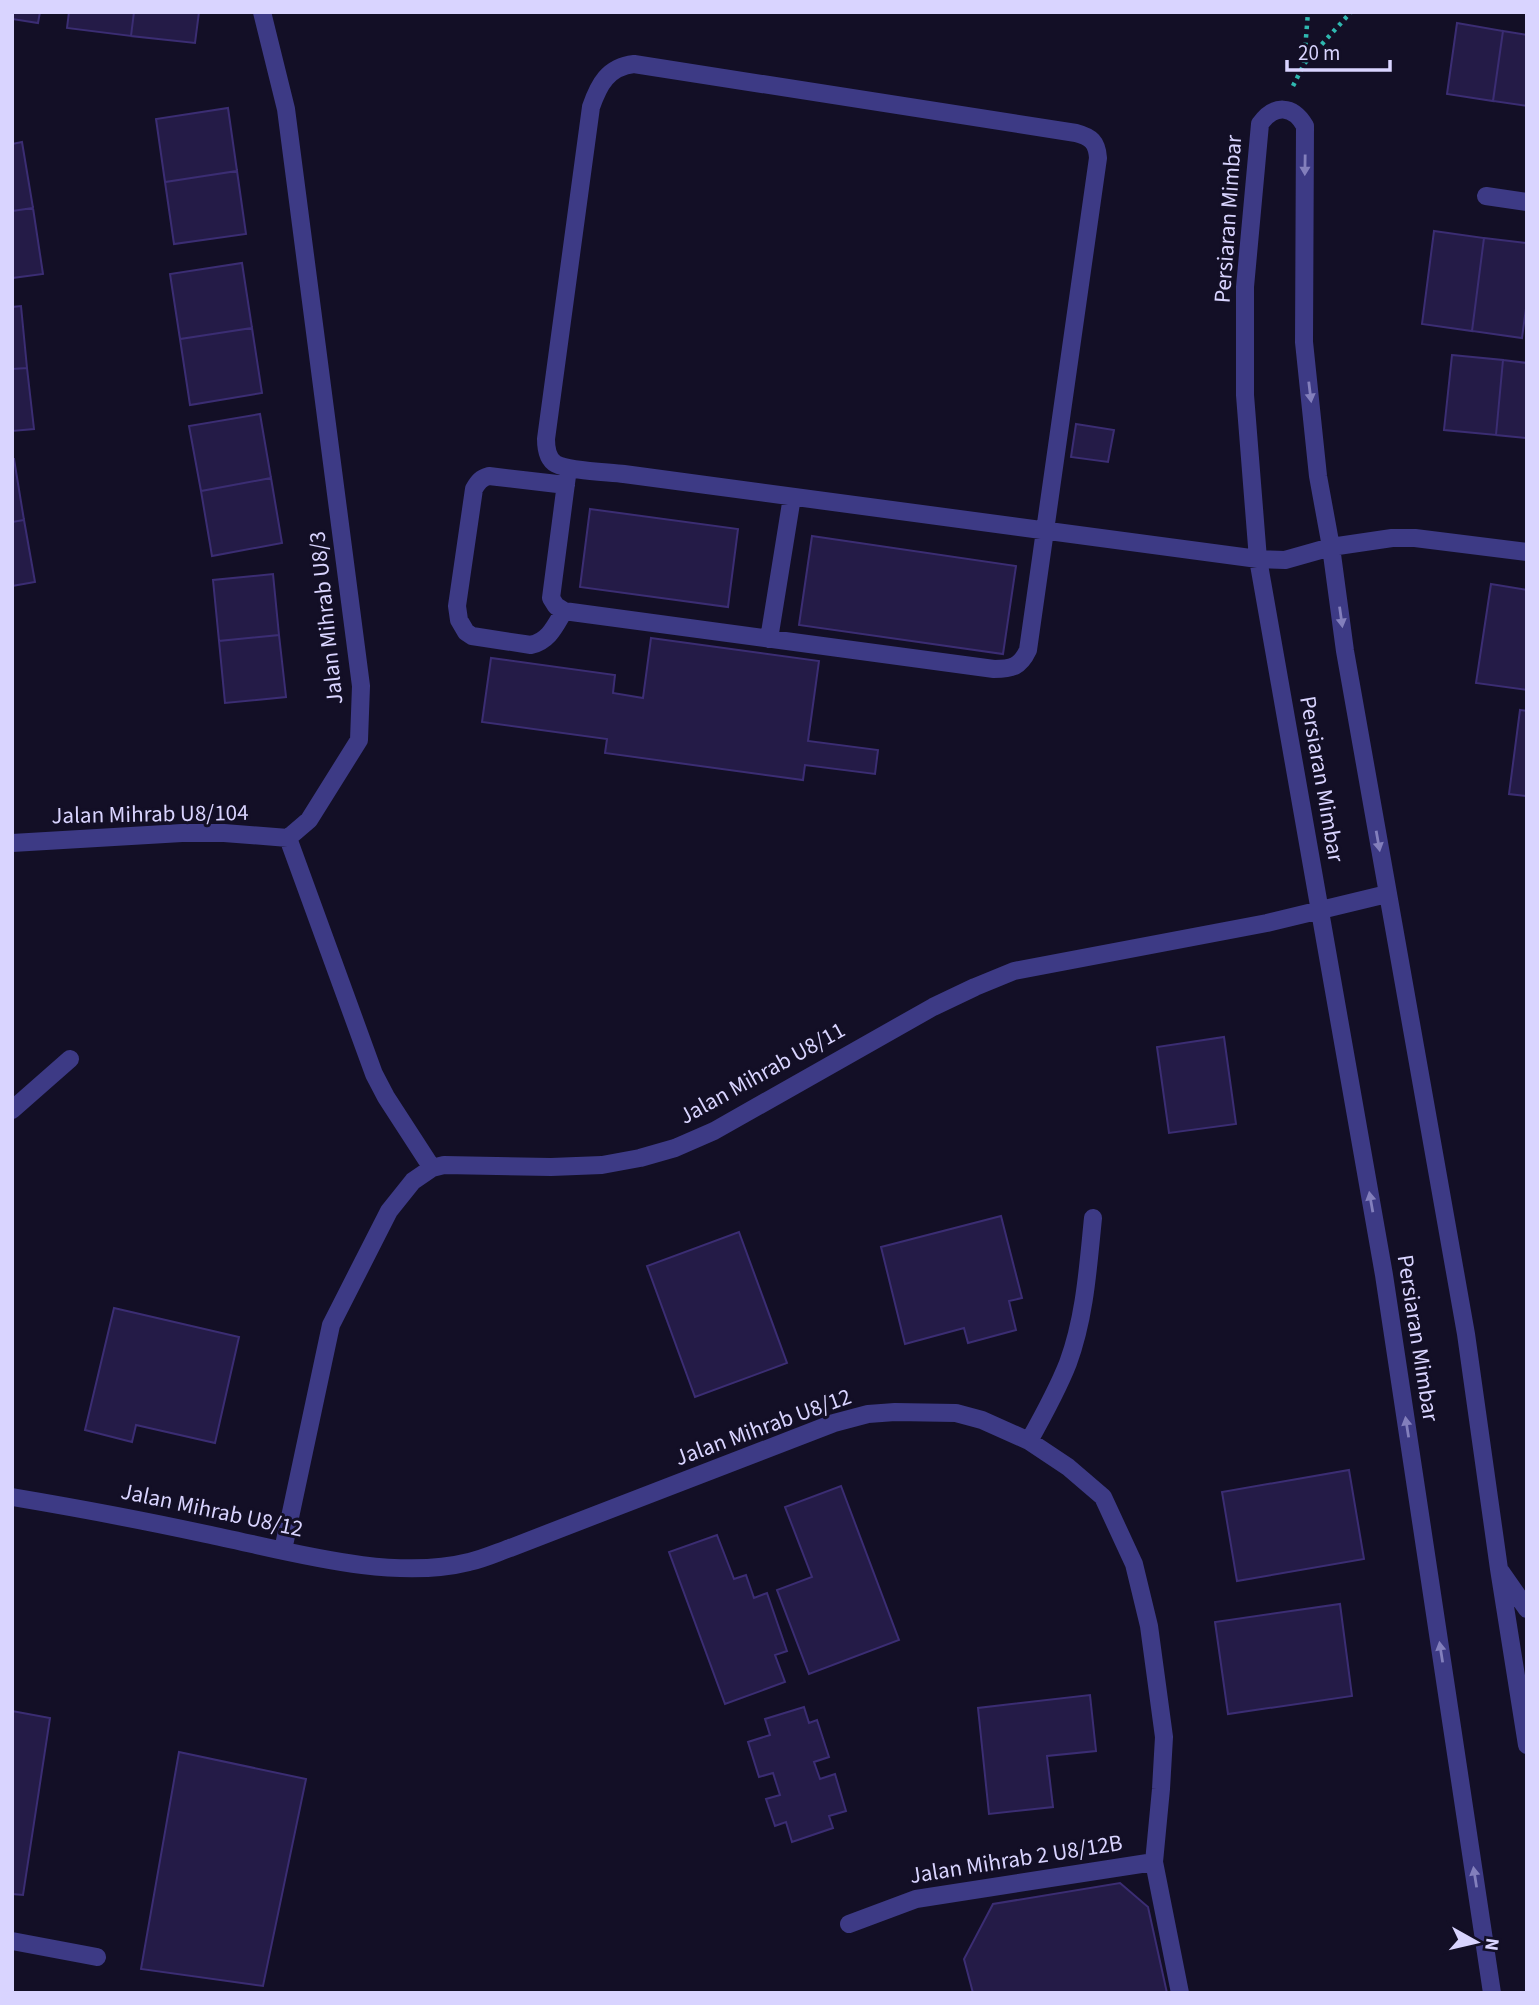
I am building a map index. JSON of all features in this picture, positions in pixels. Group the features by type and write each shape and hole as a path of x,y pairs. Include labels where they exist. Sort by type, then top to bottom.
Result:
{"street":[{"name":"Jalan Mihrab U8/3","path":"262,12 286,109 361,686 359,740 309,820 288,838"},
{"path":"634,64 1076,133 1093,141 1098,158 1045,532 1028,650 1023,660 1007,669 564,611 556,606 551,598 567,476 550,459 546,439 591,107 603,80 612,71 622,65 634,64"},
{"name":"Persiaran Mimbar","path":"1492,1993 1384,1275 1258,559 1245,395 1245,286 1260,124 1273,111 1282,109 1300,117 1305,126 1304,342 1318,476 1345,652 1466,1334 1527,1745"},
{"path":"1486,197 1527,202"},
{"path":"564,611 547,638 531,645 472,636 462,626 457,606 474,489 482,478 567,476 792,497 1258,559 1284,560 1331,547 1392,538 1415,538 1527,552"},
{"path":"769,639 792,497"},
{"name":"Jalan Mihrab U8/104","path":"12,843 182,833 288,838"},
{"path":"283,1550 331,1325 389,1211 413,1181 432,1168 374,1074 288,838"},
{"name":"Jalan Mihrab U8/11","path":"432,1168 458,1164 551,1167 602,1165 652,1155 714,1131 933,1007 1014,971 1319,912 1387,894"},
{"path":"12,1110 70,1059"},
{"path":"1029,1441 1056,1392 1069,1361 1085,1293 1093,1218"},
{"name":"Jalan Mihrab U8/12","path":"12,1497 354,1563 429,1568 469,1562 522,1544 834,1423 869,1414 905,1411 956,1413 982,1420 1029,1441 1068,1467 1103,1497 1134,1564 1149,1626 1164,1737 1154,1862 1180,1993"},
{"path":"1499,1569 1527,1609"},
{"name":"Jalan Mihrab 2 U8/12B","path":"849,1924 905,1902 941,1893 1154,1862"},
{"path":"12,1941 97,1957"}],"path":[{"path":"1304,64 1307,12"},
{"path":"1282,109 1304,64 1351,12"}],"building":[{"path":"12,12 40,12 38,23 12,19"},
{"path":"69,12 134,12 131,36 67,28"},
{"path":"134,12 199,12 195,43 131,36"},
{"path":"1457,23 1503,31 1493,101 1447,94"},
{"path":"1503,31 1527,35 1527,106 1493,101"},
{"path":"228,108 237,171 165,182 156,119"},
{"path":"22,142 33,208 12,211 12,144"},
{"path":"237,171 246,234 174,244 165,182"},
{"path":"33,208 43,274 12,278 12,211"},
{"path":"1434,231 1484,238 1472,331 1422,324"},
{"path":"1484,238 1527,243 1527,301 1522,338 1472,331"},
{"path":"242,263 252,328 180,339 170,274"},
{"path":"21,306 27,368 12,369 12,307"},
{"path":"252,328 262,393 190,405 180,339"},
{"path":"1452,355 1503,360 1496,435 1444,430"},
{"path":"1503,360 1527,363 1527,438 1496,435"},
{"path":"27,368 34,429 12,431 12,369"},
{"path":"260,414 271,478 201,491 189,426"},
{"path":"1076,424 1114,430 1108,462 1071,457"},
{"path":"12,459 24,520 12,522"},
{"path":"271,478 282,543 212,556 201,491"},
{"path":"590,509 738,529 728,607 580,587"},
{"path":"24,520 35,582 12,586 12,522"},
{"path":"812,536 1016,566 1003,654 799,625"},
{"path":"273,574 279,635 219,641 213,580"},
{"path":"1491,584 1527,590 1527,690 1476,683"},
{"path":"279,635 286,697 225,703 219,641"},
{"path":"651,638 819,661 808,741 878,750 875,774 805,765 803,780 605,753 607,739 482,722 491,658 615,675 613,693 643,698"},
{"path":"1520,710 1527,711 1527,796 1509,794"},
{"path":"1224,1037 1236,1124 1169,1133 1157,1047"},
{"path":"1001,1216 1022,1298 1009,1301 1016,1330 968,1343 964,1328 905,1344 881,1247"},
{"path":"739,1232 787,1363 695,1397 647,1266"},
{"path":"114,1308 239,1337 215,1443 136,1425 132,1442 85,1430"},
{"path":"1349,1470 1364,1559 1237,1581 1222,1492"},
{"path":"841,1486 899,1640 809,1674 777,1590 812,1577 785,1507"},
{"path":"717,1535 734,1579 746,1575 754,1598 767,1593 787,1651 775,1655 785,1682 725,1704 669,1552"},
{"path":"1340,1604 1352,1696 1228,1714 1215,1622"},
{"path":"1090,1695 1096,1751 1047,1756 1053,1807 989,1814 978,1708"},
{"path":"804,1707 809,1723 817,1720 829,1757 814,1762 820,1779 835,1774 846,1811 829,1816 833,1828 792,1842 786,1822 775,1826 766,1799 780,1795 773,1773 759,1777 748,1742 770,1735 765,1719"},
{"path":"12,1711 50,1718 23,1895 12,1894"},
{"path":"179,1752 306,1779 263,1986 141,1969"},
{"path":"1120,1883 1148,1907 1167,1993 973,1993 964,1959 993,1904"}]}
